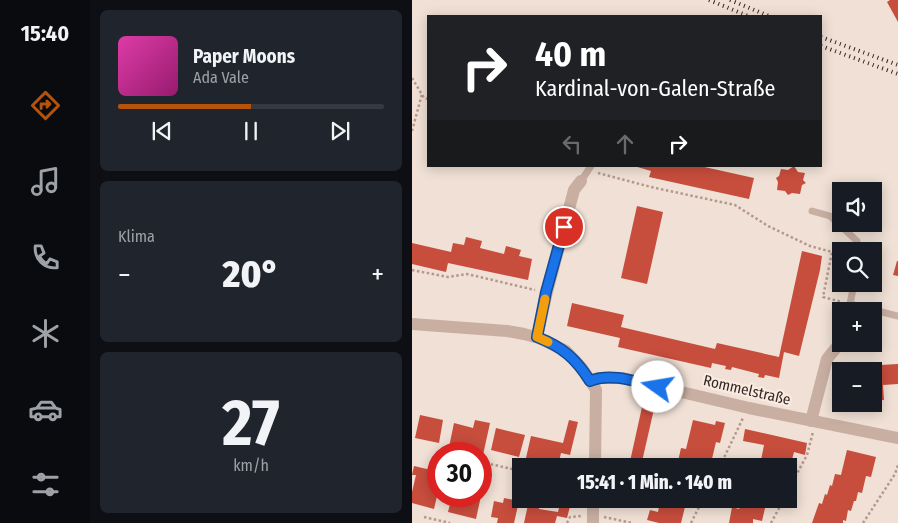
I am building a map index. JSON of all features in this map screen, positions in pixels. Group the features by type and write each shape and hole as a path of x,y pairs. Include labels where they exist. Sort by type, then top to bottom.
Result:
{"street":[{"path":"537,337 546,292 574,190 587,173"},
{"path":"412,324 507,331 537,337 566,352 582,368 596,390 595,458"},
{"path":"814,422 826,359 832,351"},
{"name":"Rommelstraße","path":"590,381 598,378 622,378 749,408 898,438"},
{"path":"592,523 593,508"}],"lane":[{"path":"812,211 830,216 857,242"},
{"path":"882,313 898,316"}],"path":[{"path":"412,78 424,98 427,99"},
{"path":"412,131 422,94"},
{"path":"587,173 735,206 768,226 810,246 832,252 823,297 835,302"},
{"path":"412,270 448,277 467,274 546,292"},
{"path":"724,458 749,408"},
{"path":"797,473 807,455 814,422"},
{"path":"492,464 512,468"},
{"path":"863,523 896,474 898,465"},
{"path":"691,523 698,508"},
{"path":"771,523 779,508"},
{"path":"424,517 450,523"}],"building":[{"path":"898,0 898,22 887,2"},
{"path":"637,167 704,167 754,178 749,199 649,177 651,171"},
{"path":"795,167 798,172 805,173 803,180 806,183 802,185 800,194 792,193 788,195 785,191 777,190 778,182 776,178 779,176 781,169 788,170"},
{"path":"637,206 663,212 647,284 621,278"},
{"path":"466,237 482,241 480,248 504,254 506,246 521,250 519,256 532,259 528,280 448,263 446,272 412,264 412,243 451,252 453,243 464,245"},
{"path":"802,251 822,256 820,270 799,356 784,352 779,378 765,375 764,378 758,377 759,374 732,367 731,370 725,369 726,366 712,363 711,368 618,347 620,338 567,326 572,303 624,315 621,327 715,349 717,343 779,357"},
{"path":"898,261 898,276 893,275"},
{"path":"898,364 898,384 883,385 884,400 882,400 882,365"},
{"path":"642,407 654,409 643,458 631,458"},
{"path":"420,415 443,420 439,442 415,438"},
{"path":"475,420 490,423 486,442 450,442 454,423 473,428"},
{"path":"569,420 578,422 570,455 561,453 560,458 526,458 531,436 563,443"},
{"path":"693,420 715,425 716,421 725,423 720,443 716,442 712,458 679,458 681,448 686,449"},
{"path":"496,428 525,435 519,457 492,450"},
{"path":"745,429 807,443 805,455 794,452 792,458 761,458 764,445 743,441"},
{"path":"847,450 876,457 871,477 866,476 862,493 858,492 851,511 848,510 846,521 843,520 843,523 812,523 819,503 822,504 830,485 832,486 835,474 841,475"},
{"path":"414,466 427,469 427,507 434,507 434,509 412,503 412,492 416,475 412,475"},
{"path":"504,498 512,500 512,508 517,508 514,523 497,523 498,518 491,517 494,501 503,503"},
{"path":"449,507 479,507 476,519 448,512"},
{"path":"527,508 539,508 558,512 559,508 570,508 567,518 557,516 555,523 524,523"},
{"path":"659,508 685,508 681,523 659,523 647,520 650,510 658,512"},
{"path":"732,508 765,508 762,521 753,519 753,523 729,523"}],"railway":[{"path":"709,0 746,15"},
{"path":"730,0 767,15"},
{"path":"822,37 898,65"},
{"path":"822,46 898,74"}],"slow traffic":[{"path":"545,299 537,337 548,342"}],"route":[{"path":"564,227 546,292 537,337 554,344 566,352 582,368 590,381 598,378 622,378 658,387"}]}
